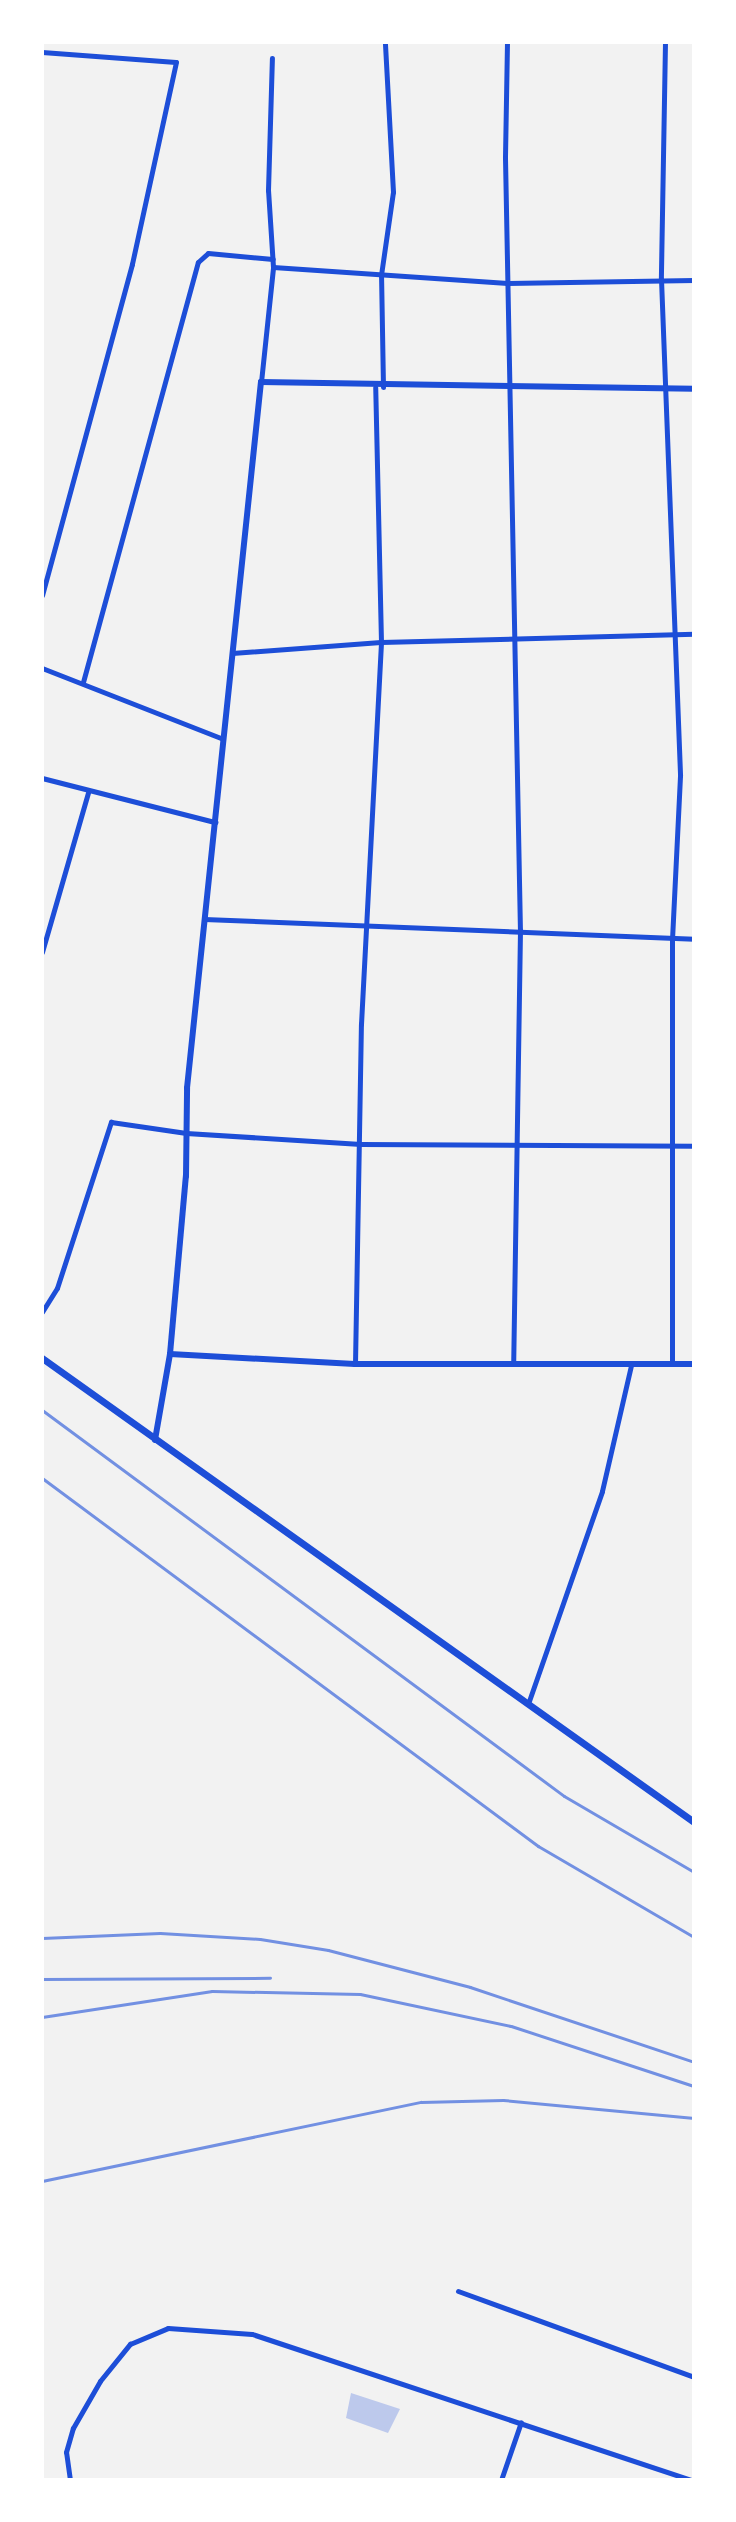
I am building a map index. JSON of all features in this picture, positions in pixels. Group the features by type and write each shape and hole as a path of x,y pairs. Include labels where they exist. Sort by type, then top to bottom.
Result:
{"main road":[{"path":"42,1358 331,1568 529,1701 694,1822"}],"street":[{"path":"355,1364 368,922 381,642 381,275 393,192 385,42"},
{"path":"507,42 507,283 518,642 520,930 513,1361"},
{"path":"665,42 661,279 680,776 672,938 675,1146 672,1364"},
{"path":"42,52 176,62 132,264 42,595"},
{"path":"155,1440 170,1354 204,919 273,267 268,190 272,58"},
{"path":"83,682 198,262 208,253 273,259"},
{"path":"273,267 507,283 694,280"},
{"path":"261,382 379,387 694,389"},
{"path":"232,653 381,642 518,642 694,634"},
{"path":"42,668 223,739"},
{"path":"42,778 88,793 215,822"},
{"path":"42,952 88,793"},
{"path":"204,919 368,922 520,930 586,937 694,939"},
{"path":"42,1312 57,1288 107,1124 186,1133 361,1144 694,1146"},
{"path":"170,1354 355,1364 513,1361 694,1364"},
{"path":"529,1701 602,1491 631,1365"},
{"path":"458,2291 694,2377"},
{"path":"70,2480 66,2452 73,2428 115,2361 147,2333 168,2328 252,2334 692,2480"},
{"path":"501,2480 521,2422"}],"building":[{"path":"351,2393 400,2409 388,2433 346,2418"}],"railway":[{"path":"42,1410 564,1796 694,1872"},
{"path":"42,1478 538,1846 694,1937"},
{"path":"42,1938 160,1933 260,1939 328,1950 470,1987 694,2062"},
{"path":"42,1979 270,1978"},
{"path":"42,2017 212,1991 360,1994 511,2026 694,2086"},
{"path":"42,2181 421,2102 503,2100 694,2118"}]}
